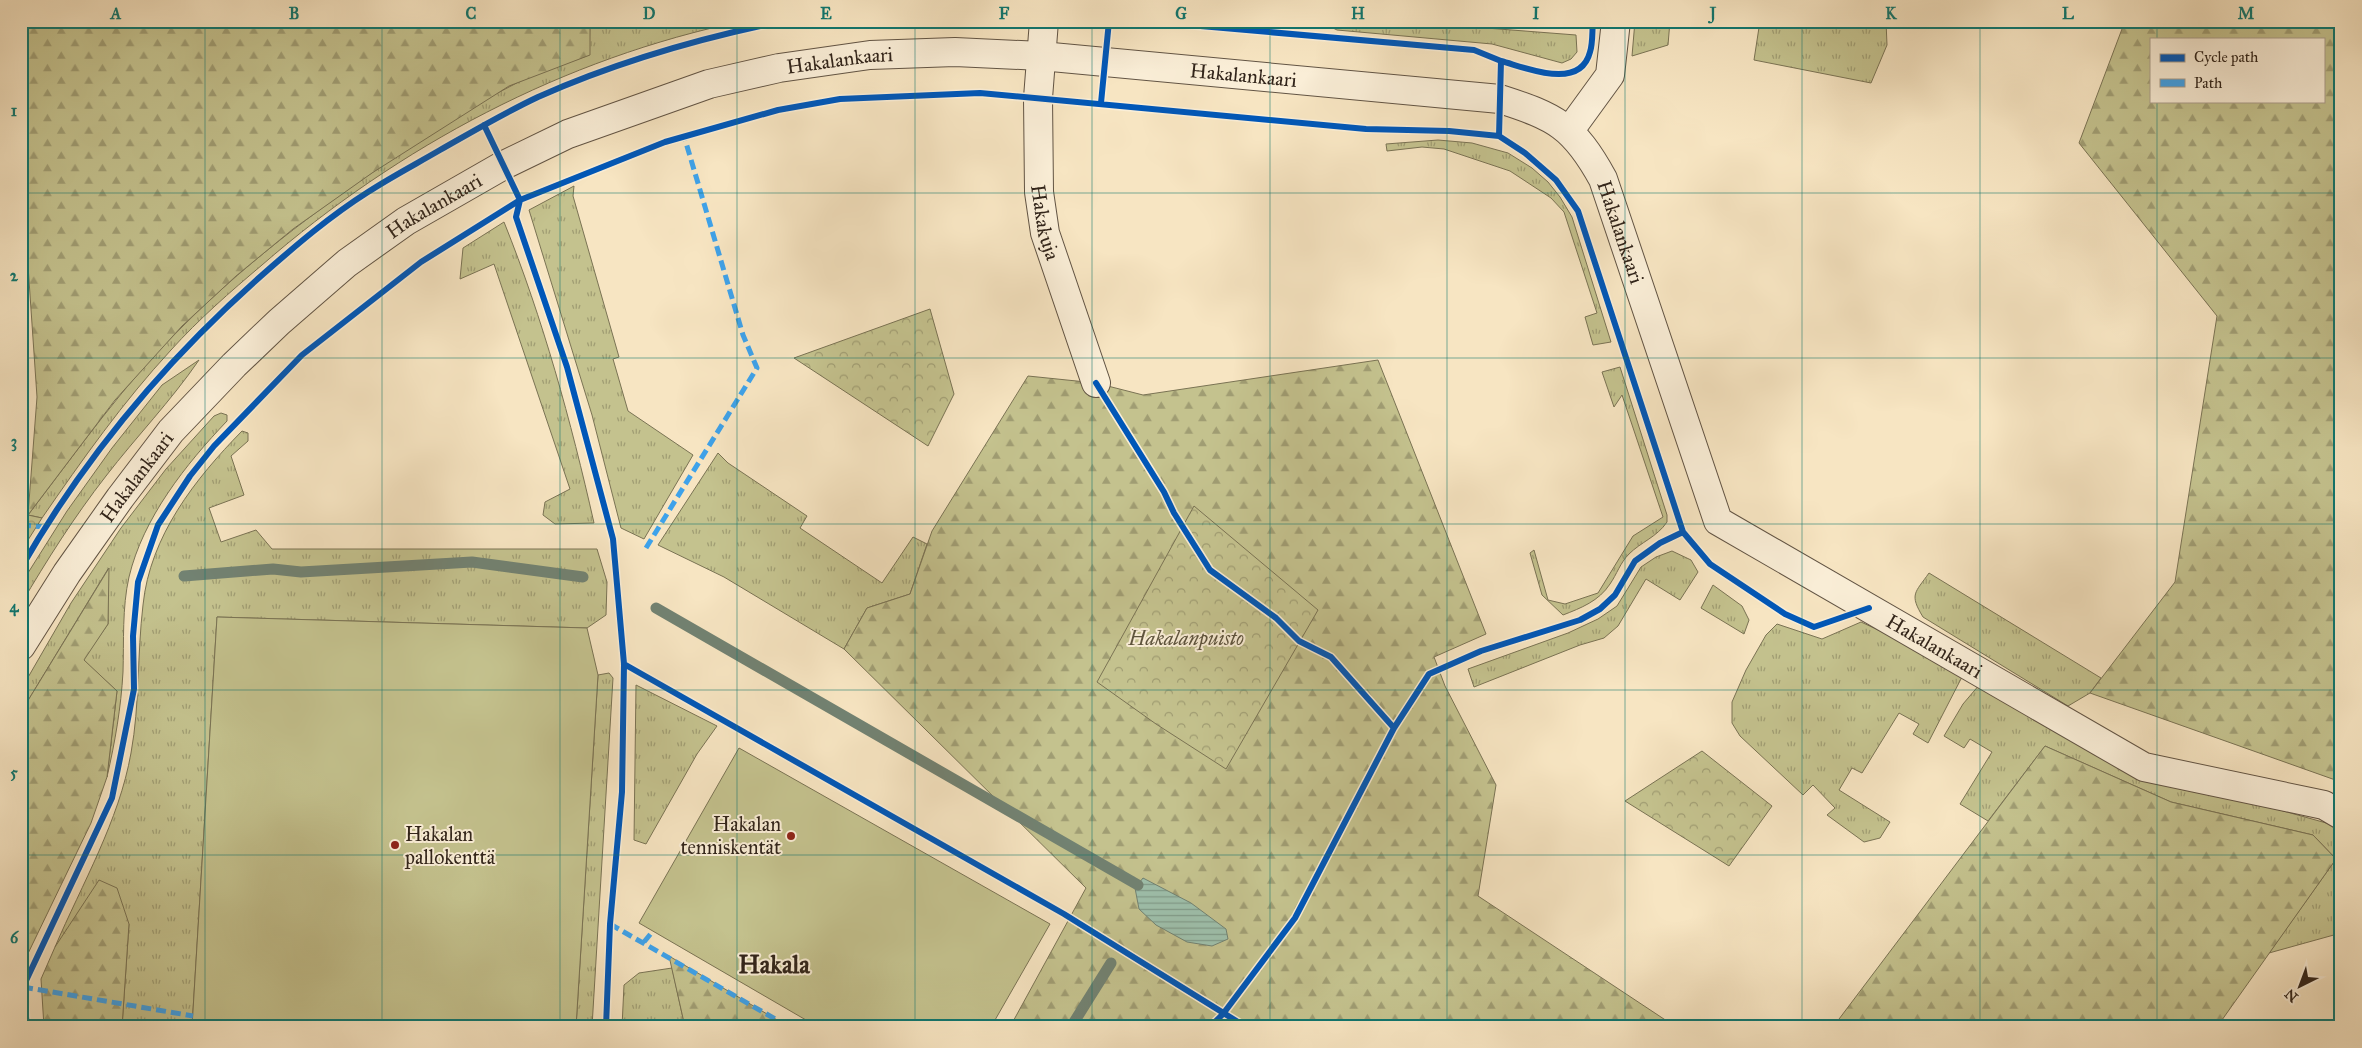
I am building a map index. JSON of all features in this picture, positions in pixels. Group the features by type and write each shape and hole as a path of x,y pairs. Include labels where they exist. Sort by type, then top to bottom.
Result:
{"street":[{"name":"Hakakuja","path":"1044,21 1038,98 1039,192 1045,233 1096,383"},
{"path":"1570,130 1610,74 1616,21"},
{"name":"Hakalankaari","path":"21,646 104,520 171,431 234,365 279,322 347,263 406,221 502,166 568,134 709,84 779,68 870,55 955,52 1041,56 1500,99 1538,111 1570,130 1589,153 1603,178 1718,521 2144,767 2324,805 2341,815"}],"green space":[{"path":"21,21 590,21 590,55 509,86 372,173 293,229 236,276 182,326 115,400 28,515 37,397 21,163"},
{"path":"590,21 743,21 677,37 612,58 548,83 487,112 427,145 370,182 315,222 262,265 193,327 153,370 120,411 42,518 28,515 122,393 162,347 237,275 322,208 460,115 538,73 589,55"},
{"path":"1319,21 1396,21 1576,35 1577,52 1571,59 1562,63 1492,44 1337,30"},
{"path":"1635,21 1670,21 1668,45 1632,56"},
{"path":"1760,21 1886,21 1887,45 1871,83 1754,60"},
{"path":"2125,21 2341,21 2341,782 2090,693 2175,582 2217,316 2079,143"},
{"path":"1438,140 1472,143 1508,153 1532,168 1548,182 1572,217 1611,342 1593,345 1585,317 1597,313 1564,212 1551,198 1510,171 1444,149 1422,147 1387,151 1386,144"},
{"path":"574,186 573,196 619,357 613,359 628,411 693,455 644,539 621,528 592,415 529,210"},
{"path":"504,222 544,333 576,447 594,523 555,524 543,515 545,502 570,489 494,264 460,279 463,248"},
{"path":"930,309 954,394 928,446 794,358"},
{"path":"199,360 177,390 94,491 61,539 21,604 21,584 67,511 112,448 162,385"},
{"name":"Hakalanpuisto","path":"1378,360 1486,634 1434,657 1445,686 1496,785 1478,896 1676,1027 1010,1027 1086,888 844,649 867,608 910,594 932,531 1028,376 1096,383 1143,395"},
{"path":"1620,367 1667,515 1667,522 1659,532 1629,554 1601,595 1583,607 1563,615 1542,595 1530,553 1534,550 1548,600 1565,604 1598,593 1633,536 1663,517 1622,395 1614,407 1602,372"},
{"path":"221,413 227,415 227,421 196,455 155,513 144,534 129,577 124,613 121,699 107,777 117,691 83,660 108,624 108,569 21,712 23,686 71,603 121,528 166,469 214,416"},
{"path":"242,431 248,433 248,441 231,456 244,495 209,508 221,542 256,530 272,549 597,549 607,582 606,615 587,628 217,617 192,1027 122,1027 129,924 55,947 109,828 125,778 131,753 136,716 143,605 147,580 155,555 165,532 192,489"},
{"path":"718,453 728,463 807,516 800,528 882,583 913,537 927,544 910,594 867,608 844,649 724,577 658,545"},
{"path":"1194,506 1318,610 1226,769 1156,724 1097,682"},
{"path":"28,515 42,518 21,551 21,516"},
{"path":"1672,551 1691,560 1698,572 1680,600 1646,579 1618,626 1604,638 1580,645 1474,687 1468,669 1568,633 1598,619 1617,606 1641,567 1656,557"},
{"path":"109,568 108,624 84,660 117,691 107,777 91,823 21,968 21,712"},
{"path":"1929,573 2101,678 2090,693 2068,706 1923,617 1915,598 1917,590"},
{"path":"1713,585 1742,606 1749,620 1744,634 1701,608"},
{"name":"Hakalan pallokenttä","path":"217,617 587,628 598,675 576,1027 192,1027"},
{"path":"1861,622 1902,641 1963,675 1928,743 1913,734 1919,724 1899,713 1862,773 1852,768 1839,790 1890,822 1880,838 1864,842 1827,815 1835,808 1813,785 1803,795 1740,736 1732,723 1732,702 1746,670 1766,635 1777,624 1822,639"},
{"path":"609,673 613,678 592,1027 576,1027 598,675"},
{"path":"1980,684 2093,754 2141,778 2185,790 2262,805 2341,828 2341,933 2269,953 2336,859 2313,835 2171,802 2045,746 1988,821 1960,804 1992,752 1970,739 1964,748 1944,736 1963,704"},
{"path":"636,685 717,726 697,754 646,844 634,840"},
{"path":"2045,746 2171,802 2313,835 2336,859 2217,1027 1833,1027"},
{"name":"Hakalan tenniskentät","path":"739,748 1050,924 991,1027 818,1027 639,923"},
{"path":"1702,751 1772,806 1729,866 1625,801"},
{"path":"99,880 117,888 129,924 122,1027 44,1027 41,979 55,947"},
{"path":"669,956 789,1027 685,1027"},
{"path":"672,968 685,1027 622,1027 624,985 639,973"}],"shaded area":[{"path":"1143,878 1191,903 1226,929 1228,939 1212,946 1187,942 1156,925 1139,909 1135,888"}],"waterway":[{"path":"184,576 273,569 301,572 472,562 583,577"},
{"path":"656,608 1138,885"},
{"path":"1071,1027 1111,963"}],"marked path":[{"path":"646,548 757,368 743,335 684,136"},
{"path":"21,525 45,527"},
{"path":"610,924 789,1027"},
{"path":"644,942 653,931"},
{"path":"23,987 193,1016"}],"cycle path":[{"path":"21,568 46,527 100,449 160,376 226,308 326,221 395,176 538,97 568,84 659,52 721,35 784,21"},
{"path":"1101,103 1109,21"},
{"path":"1143,21 1474,50 1501,61 1499,136"},
{"path":"1501,61 1551,74 1564,74 1576,71 1584,64 1590,52 1593,21"},
{"path":"27,1027 23,987 112,798 134,689 133,636 138,582 158,525 190,476 214,446 302,355 421,262 520,200 665,142 778,110 840,99 980,93 1366,129 1449,131 1499,136 1525,153 1556,180 1578,211 1683,532 1710,564 1785,614 1814,627 1869,608"},
{"path":"484,125 520,200 516,217 567,367 613,539 624,664 622,792 610,924 606,1027"},
{"path":"1096,383 1210,570 1276,618 1299,641 1331,657 1394,728"},
{"path":"1210,1027 1223,1014 1295,918 1394,728 1429,674 1481,651 1580,620 1600,609 1615,595 1635,561 1660,543 1683,532"},
{"path":"624,664 1064,914 1246,1027"}],"place":[{"name":"Hakalan tenniskentät","path":"791,836"},
{"name":"Hakalan pallokenttä","path":"395,845"}],"district":[{"name":"Hakala","path":"774,964"}]}
